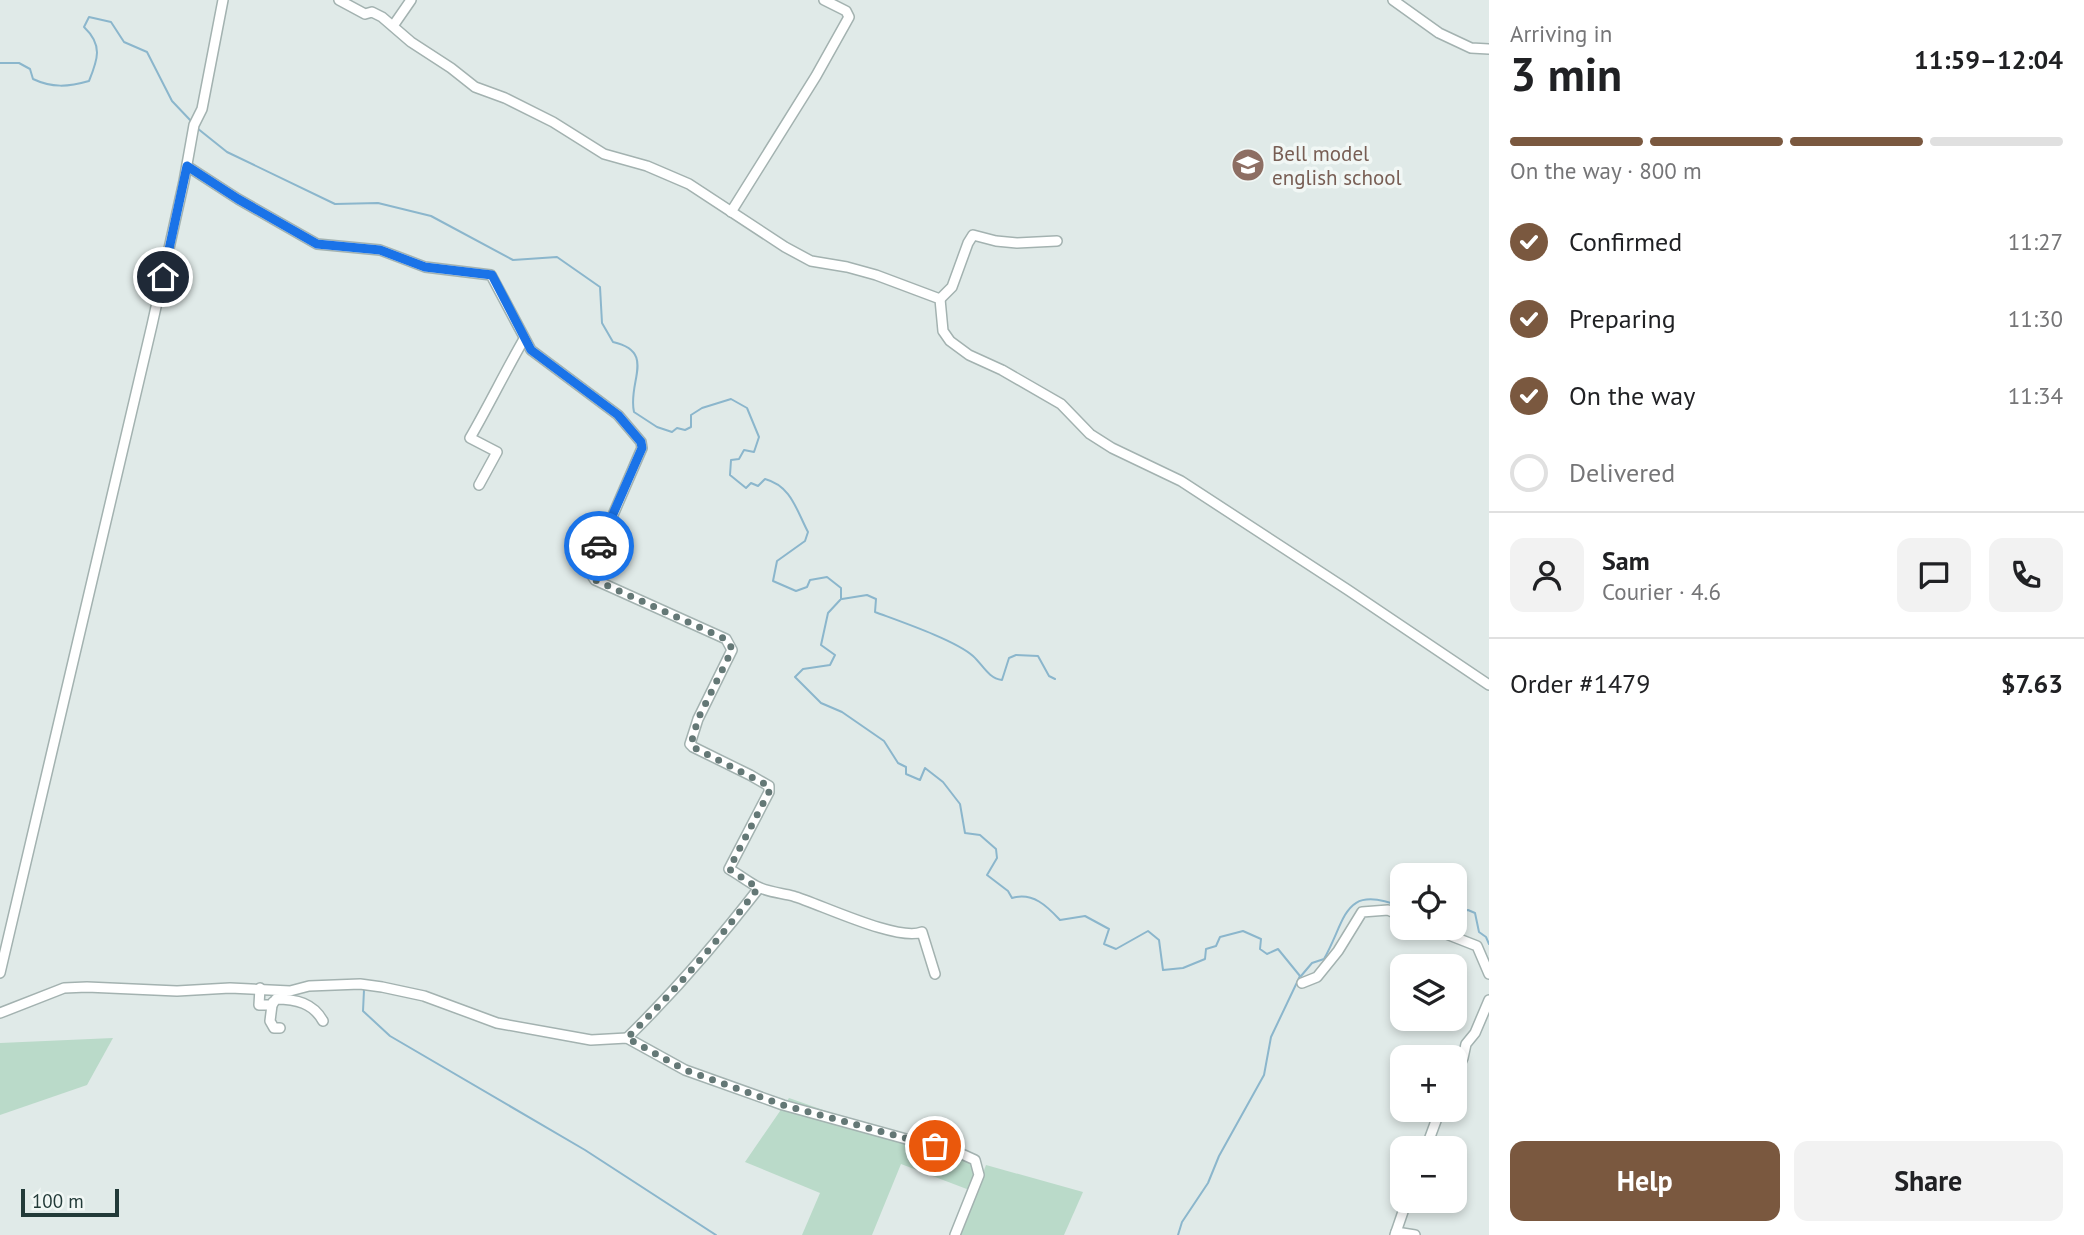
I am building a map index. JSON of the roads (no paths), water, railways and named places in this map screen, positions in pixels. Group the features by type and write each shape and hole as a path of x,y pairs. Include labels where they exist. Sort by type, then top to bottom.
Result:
{"street":[{"path":"0,973 149,338 194,125 202,109 223,0"},
{"path":"339,0 365,14 372,12 475,87 505,98 553,122 604,154 647,166 689,184 811,261 876,275 940,299"},
{"path":"393,26 411,0"},
{"path":"730,212 816,76 849,17 846,11 824,0"},
{"path":"1393,0 1439,33 1471,48 1489,49"},
{"path":"187,166 317,244 380,250 425,267 492,275 531,350 618,415 641,442 642,448 590,568 591,574 595,580 726,639 732,650 698,719 691,744 769,786 767,798 729,869 758,888 794,897 871,925 915,935 922,932 935,974"},
{"path":"940,299 952,287 973,235 1017,243 1057,242"},
{"path":"940,299 943,331 950,341 969,355 1002,370 1061,404 1090,434 1112,448 1181,481 1489,685"},
{"path":"479,485 497,452 470,438 524,340"},
{"path":"627,1038 654,1012 727,930 758,888"},
{"path":"1303,983 1317,977 1324,969 1362,912 1390,911"},
{"path":"1462,940 1477,946 1489,974"},
{"path":"0,1013 64,988 177,991 260,988 290,991 309,986 360,984 424,996 497,1023 591,1040 627,1038 685,1070 783,1105 971,1157 978,1164 979,1175 955,1235"},
{"path":"260,988 259,1005 272,1005"},
{"path":"275,989 270,1021 274,1028 280,1028"},
{"path":"272,1005 276,999 300,1002 314,1009 323,1021"},
{"path":"1466,1045 1475,1033 1489,1000"},
{"path":"1403,1213 1396,1234 1415,1235"}],"waterway":[{"path":"0,63 19,63 30,69 33,79 47,84 67,85 89,81 97,52 94,40 84,27 89,17 111,22 124,42 147,52 172,101 191,121"},
{"path":"197,128 227,152 335,204 378,203 431,216 513,260 557,257 600,287 602,323 613,342 634,353 637,361 634,412 657,427 672,432 677,428 685,430 691,427 691,415 702,408 731,399 747,408 759,437 754,452 744,450 739,459 731,460 730,475 746,488 751,483 758,486 765,479 781,487 792,500 808,532 805,541 777,561 773,581 796,591 807,587 810,580 827,577 841,588 841,599 828,613 821,645 835,655 830,665 803,669 795,677 821,703 842,712 884,741 898,763 906,767 906,774 920,780 925,768 943,782 960,804 965,833 980,835 996,849 997,858 987,875 1008,891 1012,898 1033,899 1045,905 1060,920 1085,916 1109,929 1104,944 1116,949 1148,931 1159,940 1163,970 1183,968 1205,959 1206,949 1216,946 1220,937 1243,931 1261,939 1260,949 1267,954 1278,949 1300,976 1271,1037 1264,1075 1219,1156 1208,1183 1182,1222 1178,1235"},
{"path":"842,599 867,595 876,599 875,612 926,631 965,650 997,679 1002,680 1009,658 1016,655 1038,656 1049,676 1055,679"},
{"path":"1301,976 1312,963 1324,959 1343,918 1357,902 1368,899 1390,903"},
{"path":"1467,910 1475,913 1479,932 1486,937 1489,944"},
{"path":"364,990 363,1011 390,1036 585,1150 716,1235"}],"place":[{"name":"Bell model english school","path":"1248,165"}]}
